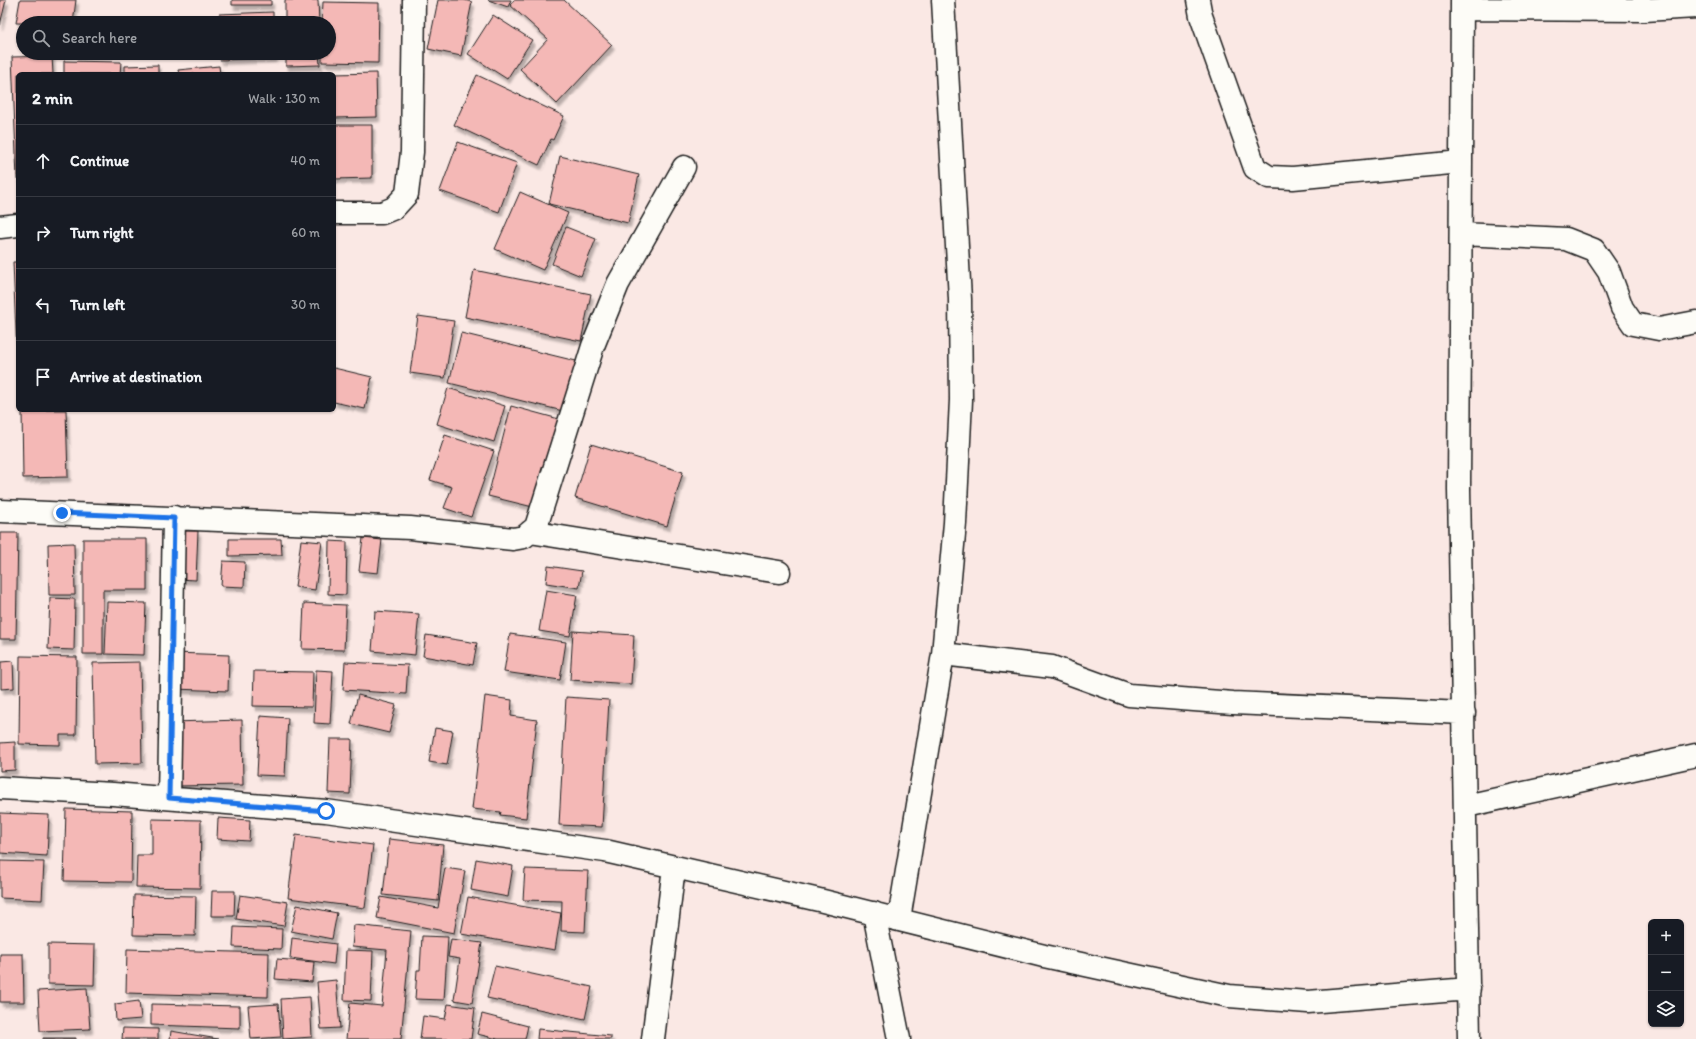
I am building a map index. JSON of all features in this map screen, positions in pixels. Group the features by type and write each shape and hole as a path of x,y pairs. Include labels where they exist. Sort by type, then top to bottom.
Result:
{"street":[{"path":"336,213 382,213 394,208 407,194 412,152 414,0"},
{"path":"899,920 943,654 955,523 961,400 960,299 943,0"},
{"path":"1198,0 1201,16 1255,168 1269,177 1293,178 1461,162"},
{"path":"1469,1039 1466,806 1459,489 1462,4 1644,10 1696,8"},
{"path":"0,511 410,528 513,539 524,537 536,527 593,346 618,284 684,167"},
{"path":"0,227 16,225"},
{"path":"1461,234 1566,239 1594,250 1609,272 1622,308 1633,324 1659,329 1696,322"},
{"path":"169,798 174,518"},
{"path":"530,532 779,572"},
{"path":"943,654 1052,667 1129,695 1233,703 1464,713"},
{"path":"1466,806 1696,754"},
{"path":"0,788 169,798 326,811 605,851 874,913 1044,956 1229,996 1308,1002 1469,989"},
{"path":"653,1039 674,867"},
{"path":"874,913 899,1039"}],"building":[{"path":"0,0 6,0 0,25"},
{"path":"20,0 76,0 74,16 17,16"},
{"path":"232,0 271,0 271,5 232,5"},
{"path":"285,0 318,0 319,16 285,16"},
{"path":"438,0 464,0 472,2 461,56 428,49"},
{"path":"488,0 511,0 508,7"},
{"path":"514,0 564,0 612,45 557,104 520,69 548,39 510,5"},
{"path":"323,2 379,3 378,63 322,62 322,60 336,60 336,16 322,16"},
{"path":"273,12 273,16 219,16 219,14"},
{"path":"493,15 532,40 507,79 468,54"},
{"path":"12,57 16,57 16,60 52,60 53,72 16,72 16,155"},
{"path":"286,60 320,60 320,65 286,66"},
{"path":"64,61 121,62 120,72 64,72"},
{"path":"158,65 158,72 125,72 125,66"},
{"path":"219,66 220,72 178,72 178,70"},
{"path":"376,73 377,117 336,118 336,74"},
{"path":"477,75 564,116 539,165 454,125"},
{"path":"336,125 372,125 372,178 336,179"},
{"path":"458,142 517,163 499,212 440,191"},
{"path":"560,156 639,175 628,223 549,204"},
{"path":"520,192 568,213 543,270 495,249"},
{"path":"566,227 596,239 581,276 552,264"},
{"path":"13,262 16,262 16,333"},
{"path":"474,270 591,294 581,341 465,317"},
{"path":"418,316 454,321 445,378 410,373"},
{"path":"461,333 576,361 563,411 449,383"},
{"path":"336,368 372,377 365,409 336,402"},
{"path":"448,388 505,406 494,442 437,424"},
{"path":"511,406 559,419 537,508 488,496"},
{"path":"22,412 66,412 68,477 23,478"},
{"path":"445,435 494,451 471,517 444,508 452,487 430,480"},
{"path":"591,444 683,472 667,526 575,498"},
{"path":"179,531 198,531 196,580 177,579"},
{"path":"0,533 18,533 16,639 0,639"},
{"path":"363,538 382,540 378,573 359,571"},
{"path":"83,539 147,539 147,590 103,590 103,654 83,654"},
{"path":"229,539 281,539 282,555 229,556"},
{"path":"301,540 322,542 315,590 295,587"},
{"path":"329,541 347,542 346,595 328,594"},
{"path":"74,543 75,595 49,595 48,544"},
{"path":"223,561 245,562 244,587 221,586"},
{"path":"548,566 582,571 579,588 546,583"},
{"path":"546,590 577,595 570,636 539,631"},
{"path":"50,598 75,599 74,650 48,649"},
{"path":"107,602 146,603 144,655 105,654"},
{"path":"304,603 346,605 344,650 302,649"},
{"path":"375,611 419,614 415,655 372,651"},
{"path":"573,631 634,635 631,684 570,680"},
{"path":"510,634 566,642 560,680 504,672"},
{"path":"426,635 477,643 473,665 423,656"},
{"path":"175,653 229,655 228,691 174,689"},
{"path":"20,656 77,657 76,735 60,735 60,745 19,744"},
{"path":"13,661 14,688 1,689 1,662"},
{"path":"140,662 142,763 95,764 93,663"},
{"path":"345,662 408,665 406,694 343,690"},
{"path":"316,670 333,671 330,724 314,723"},
{"path":"254,671 313,672 312,707 253,706"},
{"path":"358,695 396,705 389,733 351,724"},
{"path":"485,696 512,700 511,716 537,720 526,818 500,815 501,812 472,809"},
{"path":"566,697 609,700 602,827 559,825"},
{"path":"260,716 288,718 285,776 257,775"},
{"path":"242,720 243,785 174,786 172,722"},
{"path":"435,728 453,731 447,765 429,762"},
{"path":"330,739 352,739 350,794 328,793"},
{"path":"15,742 15,770 0,771 0,743"},
{"path":"66,809 132,811 131,882 64,881"},
{"path":"0,813 49,815 47,856 0,853"},
{"path":"218,818 250,820 249,841 217,839"},
{"path":"152,819 201,820 200,888 136,887 137,855 152,855"},
{"path":"296,835 373,845 365,908 288,898"},
{"path":"389,839 443,845 438,901 383,895"},
{"path":"476,859 513,866 508,897 471,890"},
{"path":"0,861 44,862 42,900 0,898"},
{"path":"445,868 465,871 454,933 377,918 381,897 438,908"},
{"path":"525,869 588,871 585,932 561,931 562,901 523,900"},
{"path":"212,891 235,891 234,916 211,916"},
{"path":"134,895 196,896 195,936 133,935"},
{"path":"240,895 288,902 284,926 236,919"},
{"path":"468,897 561,913 555,950 461,934"},
{"path":"297,905 337,913 332,939 291,931"},
{"path":"354,925 411,931 401,1039 346,1039 350,1003 382,1006 387,950 352,947"},
{"path":"234,927 282,929 281,949 233,947"},
{"path":"422,936 448,937 444,1000 415,999 417,970 420,970"},
{"path":"292,938 336,944 334,964 290,958"},
{"path":"451,939 482,943 472,1003 454,1000 460,959 448,957"},
{"path":"48,944 95,945 94,985 48,984"},
{"path":"127,949 269,953 268,997 126,993"},
{"path":"346,950 373,951 371,1001 344,1000"},
{"path":"0,954 23,954 24,1002 0,1002"},
{"path":"277,959 314,962 312,982 275,979"},
{"path":"495,966 592,987 585,1019 487,998"},
{"path":"336,980 340,1028 321,1029 317,982"},
{"path":"87,988 90,1029 40,1031 38,991"},
{"path":"310,997 312,1037 283,1039 281,999"},
{"path":"139,1001 141,1019 116,1021 115,1004"},
{"path":"151,1004 240,1006 240,1028 151,1025"},
{"path":"278,1004 281,1037 251,1039 248,1006"},
{"path":"448,1004 475,1008 471,1039 420,1039 423,1016 445,1019"},
{"path":"482,1014 528,1026 525,1039 498,1039 477,1034"},
{"path":"123,1028 158,1029 158,1039 122,1039"},
{"path":"538,1029 611,1036 611,1039 537,1039"},
{"path":"171,1031 218,1039 170,1039"},
{"path":"76,1038 76,1039 43,1039"}],"route":[{"path":"62,513 174,518 169,798 326,811"}]}
